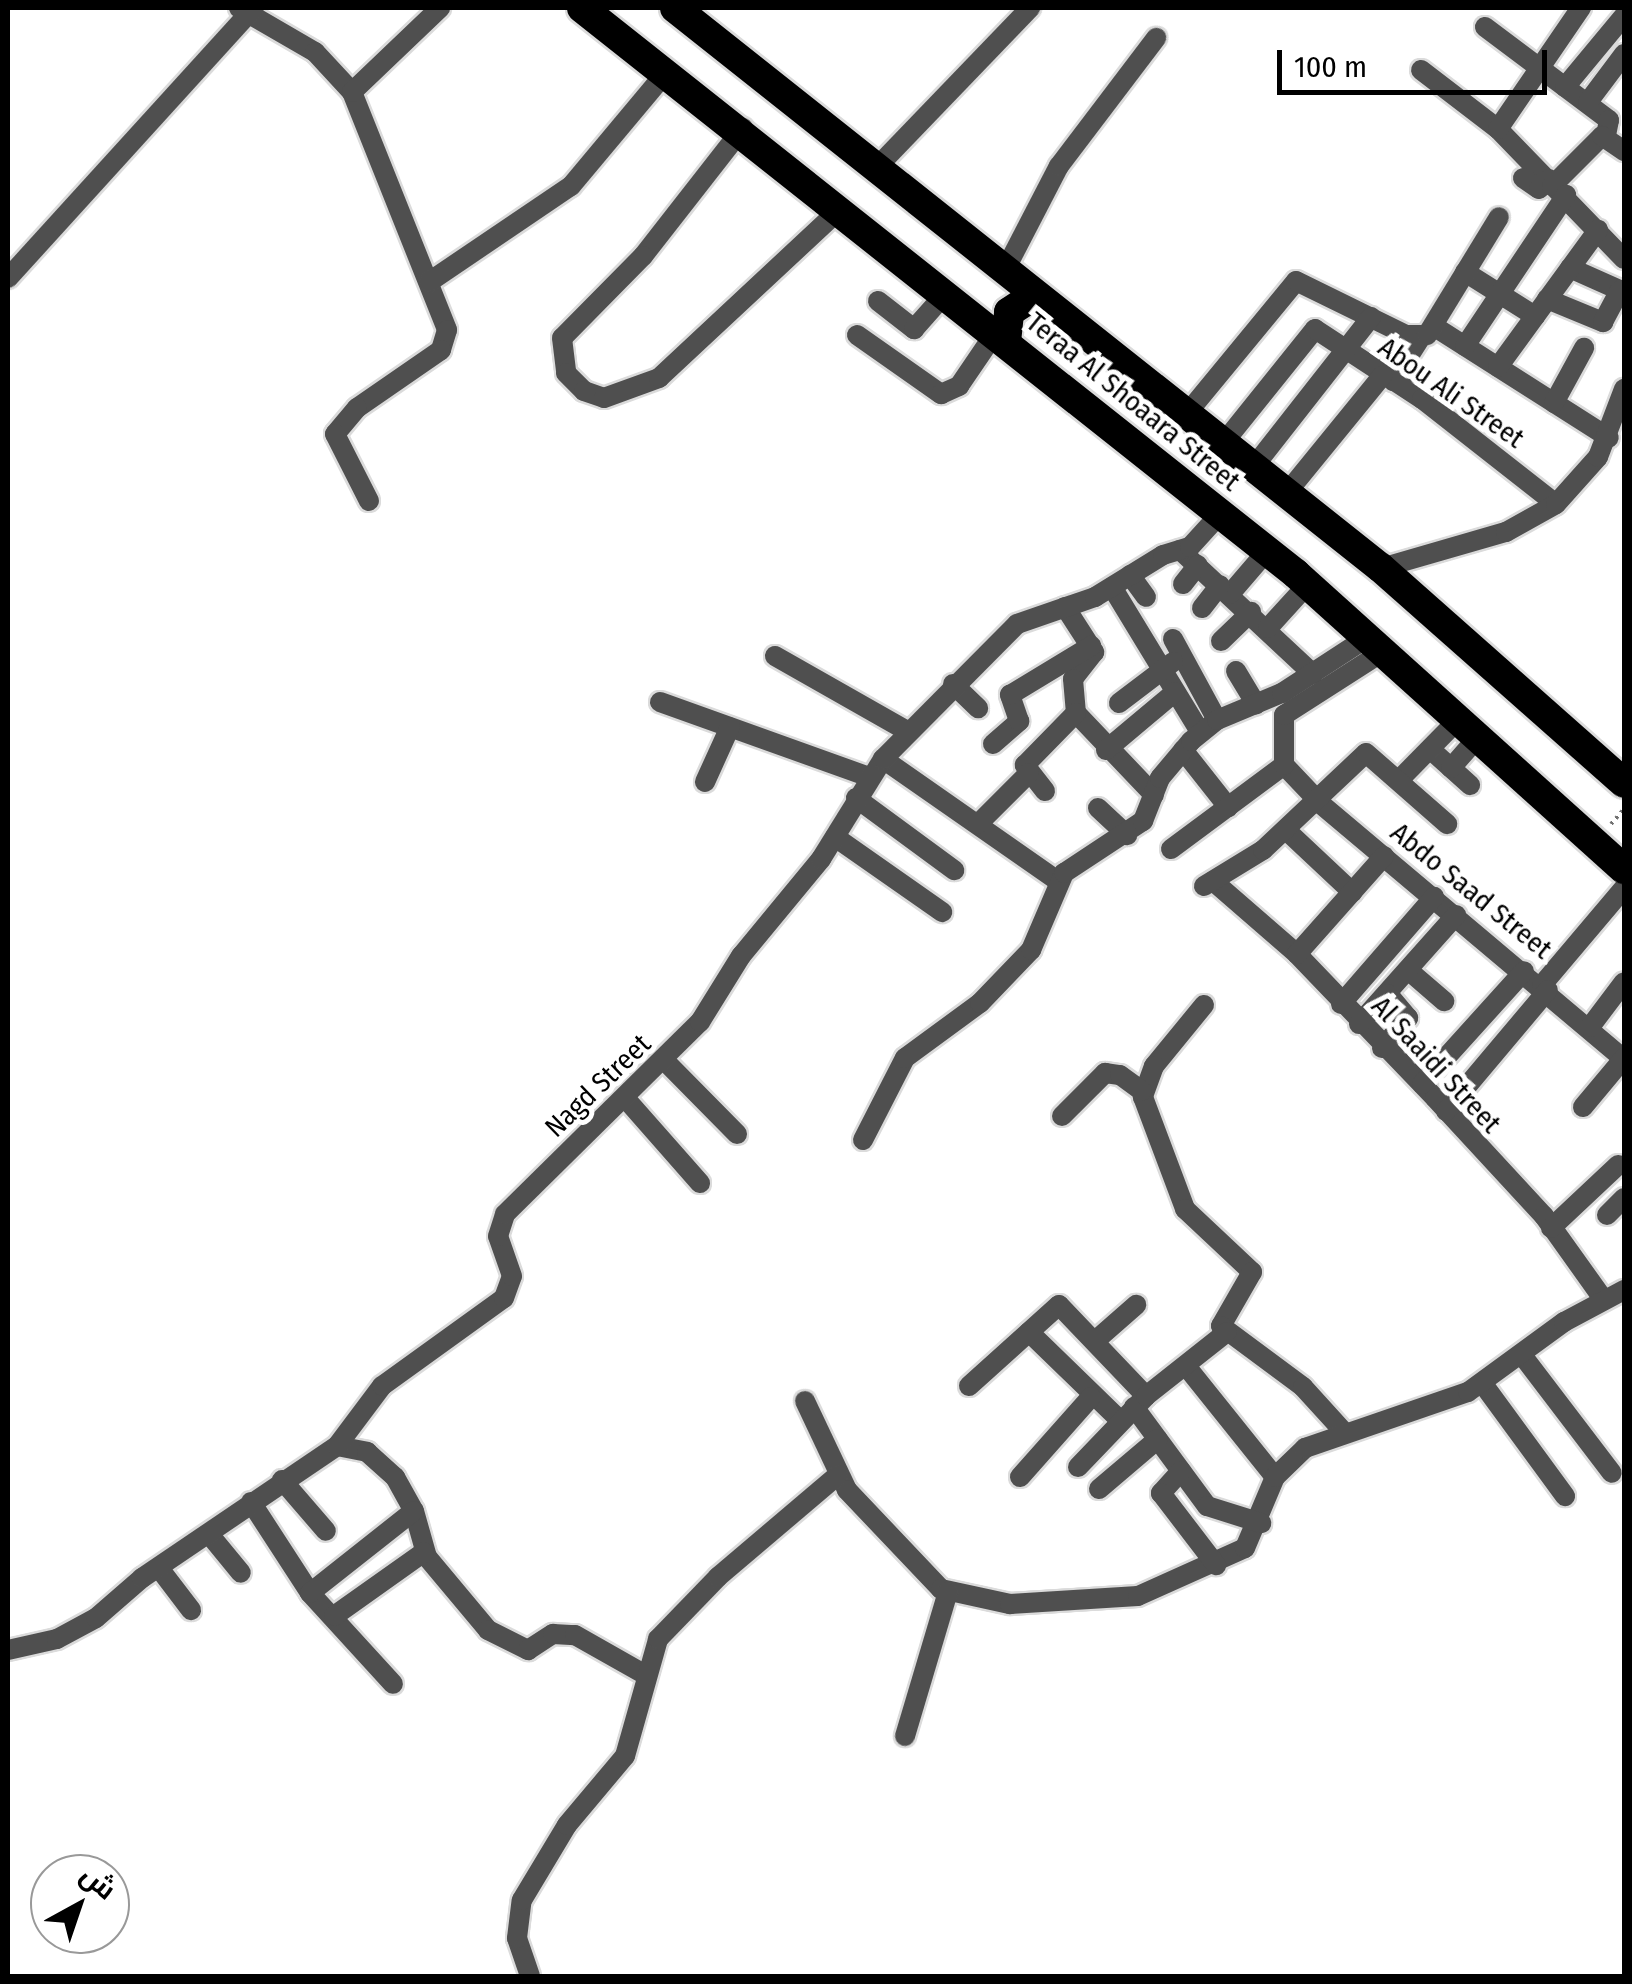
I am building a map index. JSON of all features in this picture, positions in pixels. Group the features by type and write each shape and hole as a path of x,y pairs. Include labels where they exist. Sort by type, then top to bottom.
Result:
{"highway":[{"name":"Teraa Al Shoaara Street","path":"582,8 742,128 1308,584 1624,869"},
{"name":"Teraa Al Shoaara Street","path":"674,8 878,166 1184,417 1380,568 1624,783"},
{"path":"946,293 993,263"},
{"path":"1001,337 1009,312 1034,296"}],"street":[{"path":"352,92 440,8"},
{"path":"878,166 1030,8"},
{"path":"1498,128 1581,8"},
{"path":"1565,87 1624,16 1614,8"},
{"path":"8,278 246,10 315,52 352,92 429,282 447,342 357,408 335,434 370,501"},
{"path":"1465,346 1500,294 1556,187 1606,136 1611,123 1485,27"},
{"path":"993,263 1059,166 1156,38"},
{"path":"1588,102 1622,64"},
{"path":"1421,70 1498,128 1508,152 1556,187 1624,259"},
{"path":"429,282 571,186 667,71"},
{"path":"742,128 643,256 562,338 566,374 584,391 604,398 659,378 840,208"},
{"path":"1606,136 1624,151"},
{"path":"1522,178 1540,189 1556,187"},
{"path":"1285,494 1428,332 1499,217"},
{"path":"1498,367 1598,230"},
{"path":"1465,272 1500,294 1605,322 1622,291 1570,268"},
{"path":"1184,417 1296,282 1372,317 1465,346 1608,438"},
{"path":"878,301 914,330 946,293"},
{"path":"1252,470 1372,317"},
{"name":"Abou Ali Street","path":"1222,446 1312,329 1388,379 1556,504"},
{"path":"857,335 941,394 958,386 1001,337"},
{"path":"1554,403 1584,348"},
{"path":"1380,568 1506,532 1556,504 1586,474 1620,421 1624,389"},
{"name":"Nagd Street","path":"8,1650 84,1626 282,1480 338,1446 382,1386 504,1298 512,1276 498,1236 500,1221 700,1022 737,961 835,836 883,759 953,684 1017,624 1112,587 1180,550 1220,514"},
{"path":"1180,550 1251,612 1312,674"},
{"path":"1202,608 1266,551"},
{"path":"1183,584 1198,565"},
{"path":"1130,576 1146,597"},
{"path":"1268,628 1308,584"},
{"path":"1112,587 1175,692 1208,726"},
{"path":"1065,607 1093,655 1072,683 1076,712 1106,750 1154,795"},
{"path":"1221,641 1251,612"},
{"path":"862,1140 905,1058 980,1002 1039,941 1058,881 1070,866 1128,835 1150,812 1154,795 1184,750 1208,726 1376,644"},
{"path":"1171,849 1284,765 1284,715 1376,644"},
{"path":"993,744 1018,721 1010,695 1091,646"},
{"path":"1119,703 1135,681 1162,670 1178,647 1208,726"},
{"path":"775,656 908,732"},
{"path":"1236,671 1256,704"},
{"path":"1135,681 1155,709"},
{"path":"953,684 978,708"},
{"path":"1106,750 1175,692"},
{"path":"660,702 869,778"},
{"path":"1045,791 1029,773 1027,764 1076,712"},
{"path":"705,782 730,726"},
{"path":"1430,749 1468,788 1479,736"},
{"path":"1399,780 1430,749 1479,736"},
{"path":"1451,768 1479,736"},
{"path":"1184,750 1228,807"},
{"path":"1352,892 1286,830 1366,753 1447,824"},
{"path":"883,759 1058,881"},
{"name":"Abdo Saad Street","path":"1284,765 1384,856 1624,1058"},
{"path":"978,824 1029,773"},
{"path":"856,798 954,870"},
{"path":"1098,808 1128,835"},
{"name":"Al Saaidi Street","path":"1286,830 1208,884 1297,954 1382,1048 1422,1084 1552,1228 1604,1300"},
{"path":"835,836 942,912"},
{"path":"1297,954 1384,856"},
{"path":"1446,1111 1624,888"},
{"path":"1341,1004 1434,898"},
{"path":"1359,1024 1456,915"},
{"path":"1408,970 1444,1001"},
{"path":"1422,1084 1524,971"},
{"path":"1590,1027 1624,982"},
{"path":"1382,1048 1408,1018 1388,994"},
{"path":"1142,1092 1154,1066 1204,1005"},
{"path":"1583,1108 1624,1058"},
{"path":"664,1060 737,1134"},
{"path":"1062,1116 1105,1073 1120,1075 1142,1092 1185,1209 1252,1272 1220,1322 1227,1332 1303,1387 1343,1431"},
{"path":"626,1099 700,1182"},
{"path":"1552,1228 1618,1165"},
{"path":"1607,1216 1624,1198"},
{"path":"805,1401 838,1475 924,1577 948,1592 1010,1604 1138,1596 1216,1565 1245,1548 1261,1523 1275,1478 1305,1448 1343,1431 1483,1384 1624,1290"},
{"path":"970,1386 1059,1305 1096,1341 1134,1408 1207,1506 1261,1523"},
{"path":"1096,1341 1136,1305"},
{"path":"1029,1332 1091,1397 1134,1408"},
{"path":"1078,1467 1134,1408 1227,1332"},
{"path":"1522,1355 1612,1473"},
{"path":"1186,1366 1275,1478"},
{"path":"1483,1384 1565,1496"},
{"path":"1020,1477 1091,1397"},
{"path":"1099,1490 1158,1439"},
{"path":"338,1446 377,1458 414,1511 424,1552 458,1601 494,1634 528,1650 553,1634 575,1635 644,1674"},
{"path":"1181,1471 1161,1493 1216,1565"},
{"path":"530,1976 517,1938 519,1909 567,1825 624,1756 644,1674 658,1639 702,1593 838,1475"},
{"path":"282,1480 326,1531"},
{"path":"251,1502 310,1593 394,1684"},
{"path":"310,1593 414,1511"},
{"path":"209,1534 241,1573"},
{"path":"334,1616 424,1552"},
{"path":"159,1568 191,1610"},
{"path":"905,1736 948,1592"}]}
